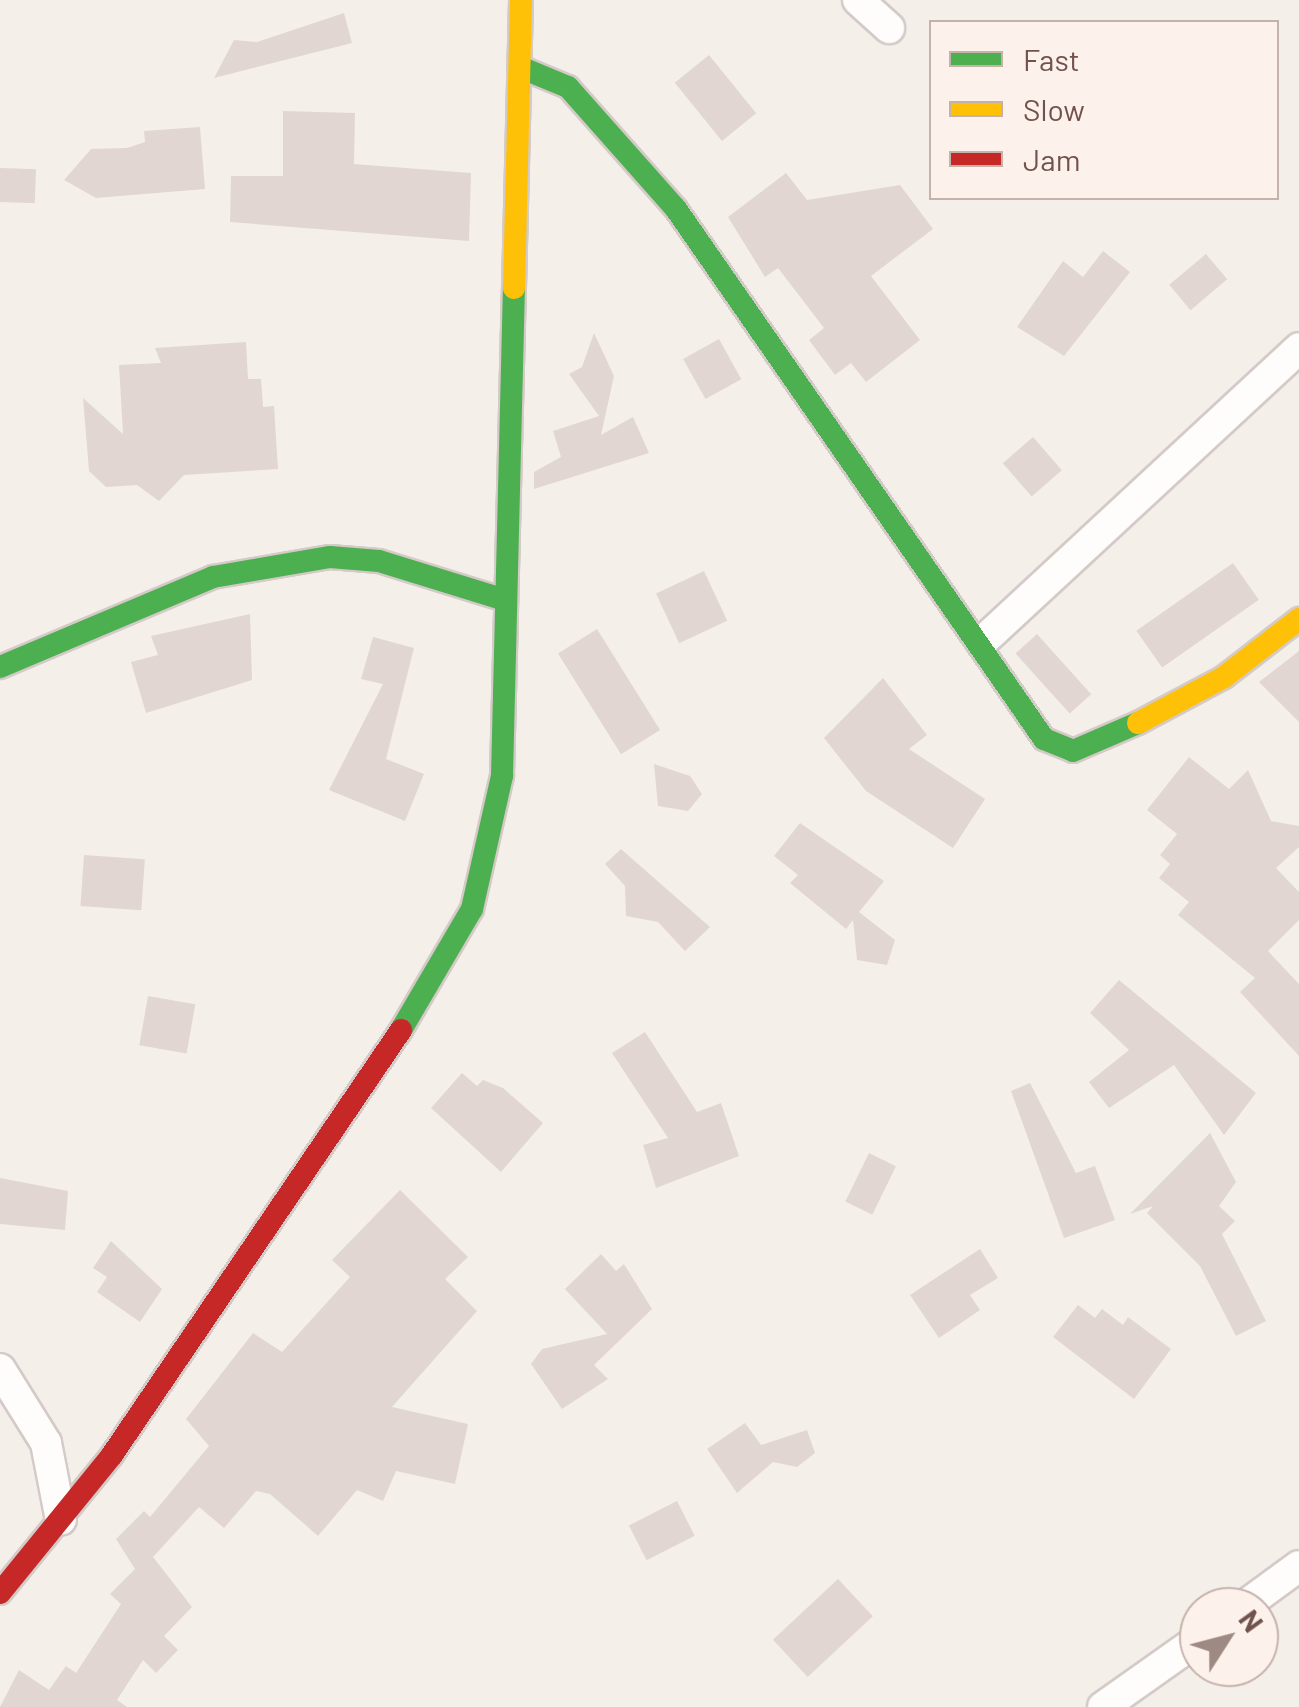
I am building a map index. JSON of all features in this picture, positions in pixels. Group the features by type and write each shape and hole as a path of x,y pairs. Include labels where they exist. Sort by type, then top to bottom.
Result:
{"street":[{"path":"0,1593 62,1520 315,1158 472,909 502,776 521,0"},
{"path":"858,0 889,28"},
{"path":"522,68 568,88 676,209 983,641 1044,739 1073,751 1224,677 1299,619"},
{"path":"983,641 1299,348"},
{"path":"0,668 213,576 330,557 379,561 506,600"},
{"path":"0,1369 46,1444 62,1520"},
{"path":"1270,1587 1299,1566"},
{"path":"1103,1707 1179,1653"}],"building":[{"path":"344,13 352,43 214,78 234,40 257,42"},
{"path":"709,55 756,113 722,141 675,83"},
{"path":"283,111 355,113 354,164 471,173 469,241 230,222 231,176 283,176"},
{"path":"200,127 205,189 96,198 64,180 91,149 127,148 145,142 144,131"},
{"path":"0,168 36,169 35,203 0,202"},
{"path":"786,173 807,200 900,185 933,229 871,276 920,340 866,382 851,363 835,375 809,340 824,328 778,268 765,277 728,217"},
{"path":"1103,251 1130,272 1064,356 1017,327 1063,261 1083,277"},
{"path":"1206,254 1227,279 1190,310 1169,285"},
{"path":"594,333 614,376 601,435 633,417 649,453 534,489 534,472 561,457 553,431 599,416 569,374 582,367"},
{"path":"719,339 741,379 705,399 683,359"},
{"path":"246,342 248,379 261,379 263,407 274,406 278,469 184,475 159,501 137,485 106,487 89,471 83,398 123,434 119,365 161,363 155,348"},
{"path":"1033,437 1062,470 1032,496 1003,463"},
{"path":"1233,563 1259,600 1162,668 1136,631"},
{"path":"704,571 727,621 679,643 656,593"},
{"path":"250,614 252,680 146,713 131,662 158,655 151,636"},
{"path":"597,629 660,730 621,754 558,653"},
{"path":"1037,634 1091,694 1070,714 1015,653"},
{"path":"373,637 414,648 386,759 424,774 405,821 329,790 383,684 361,679"},
{"path":"1299,651 1299,722 1259,682"},
{"path":"883,678 927,735 909,749 985,799 953,848 866,791 824,738"},
{"path":"1189,757 1229,789 1248,770 1271,821 1299,826 1299,847 1276,868 1299,892 1299,920 1268,951 1299,984 1299,1056 1240,992 1255,978 1178,915 1189,902 1159,878 1170,864 1160,855 1177,834 1147,810"},
{"path":"654,764 690,776 702,794 688,811 658,806"},
{"path":"800,823 884,881 859,912 895,940 887,965 857,960 853,920 846,929 790,883 798,875 774,856"},
{"path":"621,849 710,927 685,951 658,922 626,916 625,886 605,864"},
{"path":"84,855 145,859 141,910 80,906"},
{"path":"1119,980 1256,1093 1224,1135 1174,1065 1109,1108 1089,1082 1129,1050 1090,1013"},
{"path":"148,996 195,1004 187,1054 139,1045"},
{"path":"645,1032 697,1112 721,1103 739,1156 656,1188 643,1145 668,1138 612,1053"},
{"path":"462,1073 477,1086 483,1080 503,1088 543,1123 501,1172 431,1108"},
{"path":"1030,1083 1076,1173 1095,1166 1115,1220 1064,1238 1011,1091"},
{"path":"1210,1133 1236,1182 1219,1206 1235,1221 1222,1234 1266,1321 1236,1336 1200,1266 1147,1213 1153,1206 1130,1214"},
{"path":"869,1153 896,1166 872,1215 845,1202"},
{"path":"0,1178 68,1191 65,1230 0,1224"},
{"path":"400,1190 468,1257 445,1279 477,1311 392,1407 468,1424 455,1484 396,1471 383,1501 357,1490 318,1536 270,1494 256,1491 224,1528 199,1507 153,1557 192,1607 164,1636 178,1650 156,1673 143,1660 117,1700 127,1707 0,1707 19,1670 49,1690 66,1666 76,1673 121,1604 110,1594 135,1569 116,1539 144,1511 150,1517 209,1446 186,1419 253,1333 282,1352 350,1277 332,1260"},
{"path":"111,1241 162,1289 140,1322 97,1292 107,1277 93,1268"},
{"path":"980,1249 998,1278 970,1295 980,1310 939,1338 910,1295"},
{"path":"601,1254 616,1271 624,1264 652,1309 594,1365 608,1379 562,1409 531,1364 542,1349 607,1334 565,1289"},
{"path":"1078,1305 1095,1318 1102,1309 1123,1325 1128,1317 1171,1349 1134,1399 1053,1337"},
{"path":"745,1423 761,1445 807,1430 815,1453 797,1467 773,1462 737,1493 707,1449"},
{"path":"677,1501 695,1536 647,1560 629,1526"},
{"path":"838,1579 873,1616 808,1677 773,1640"}],"traffic: fast":[{"path":"522,68 568,87 676,209 1044,739 1073,751 1138,723"},
{"path":"401,1030 472,909 502,776 514,288"},
{"path":"0,667 213,577 330,557 379,561 505,600"}],"traffic: slow":[{"path":"514,288 521,0"},
{"path":"1138,723 1224,677 1299,619"}],"traffic: jam":[{"path":"0,1593 112,1455 401,1030"}]}
